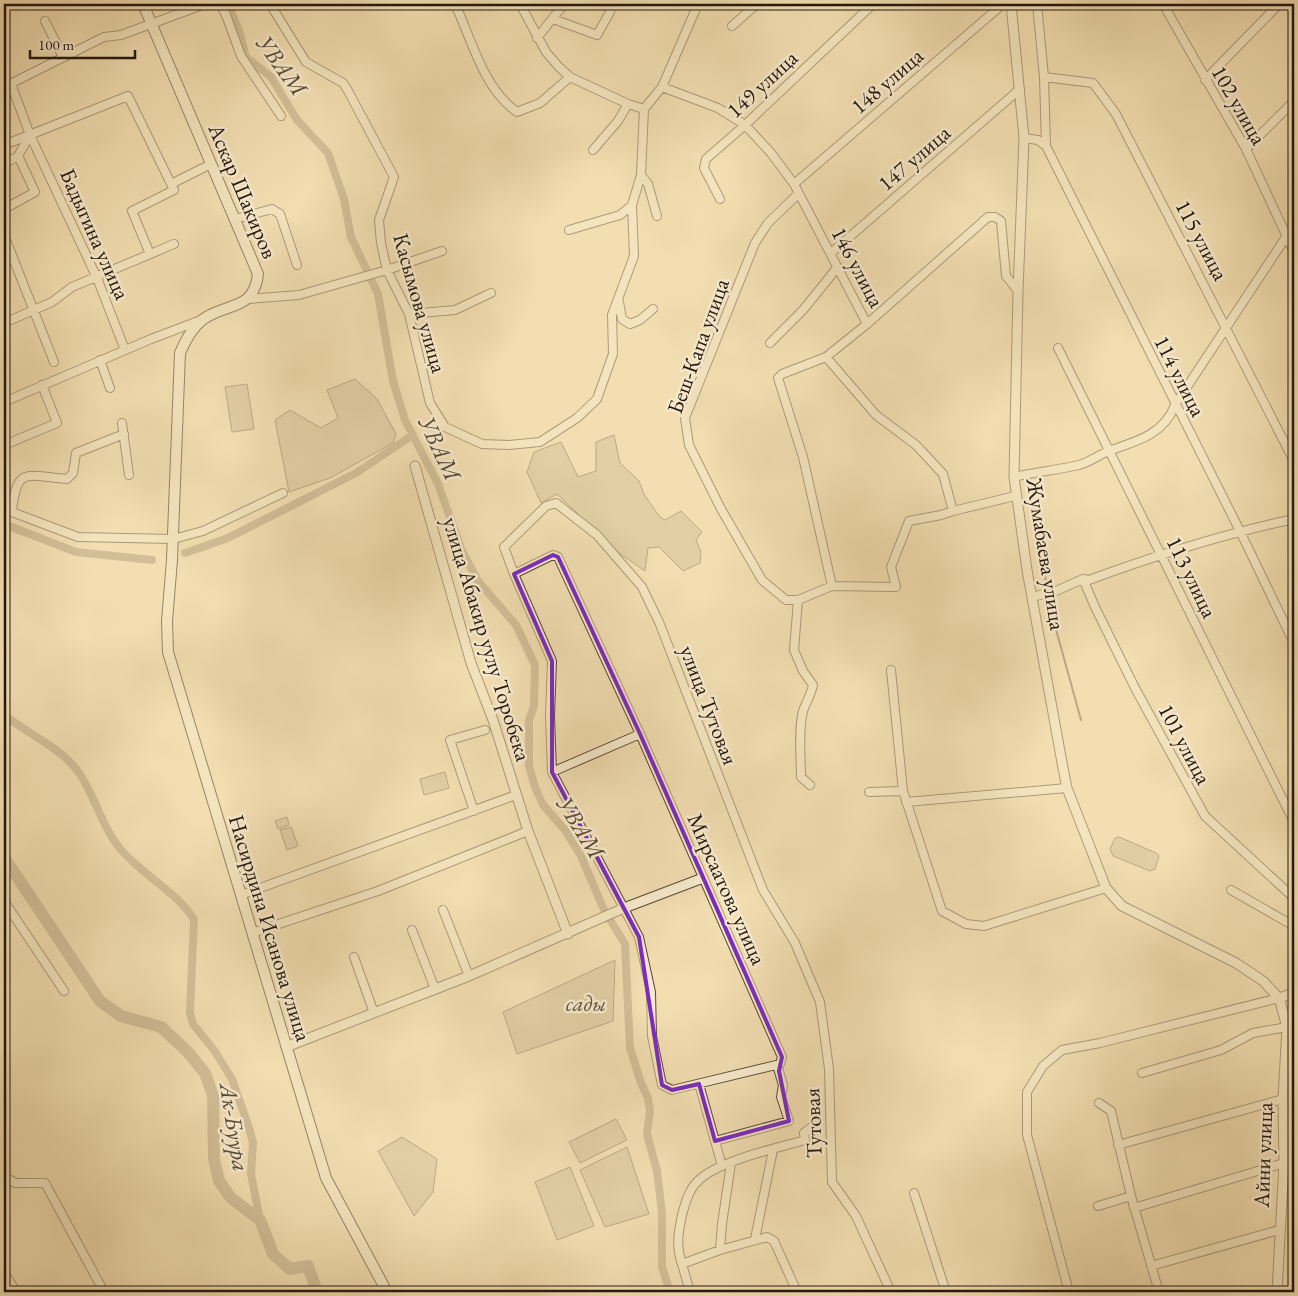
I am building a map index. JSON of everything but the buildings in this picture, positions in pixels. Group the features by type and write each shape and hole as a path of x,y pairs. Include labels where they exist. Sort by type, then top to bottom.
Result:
{"main road":[{"name":"Аскар Шакиров","path":"143,4 258,274 257,286 248,299"},
{"path":"173,541 179,360 184,344 203,320 248,299"},
{"name":"Насирдина Исанова улица","path":"173,541 167,621 168,652 326,1178 387,1292"}],"street":[{"path":"7,86 104,37 121,35 205,4"},
{"path":"220,4 241,56 281,116"},
{"name":"Касымова улица","path":"270,4 306,62 343,83 387,161 394,178 379,220 385,270 409,314 430,403 445,426 482,444 509,446 540,442 577,418 597,399 613,354 612,315 634,256 632,205 641,175 644,109"},
{"path":"455,4 490,84 506,104 518,112 540,103 570,77"},
{"path":"520,4 546,52 570,77 628,104 644,109 662,87 698,4"},
{"path":"537,38 564,4"},
{"path":"732,26 758,4"},
{"name":"149 улица","path":"720,199 704,168 706,159 874,4"},
{"name":"148 улица","path":"794,184 1003,4"},
{"name":"Жумабаева улица","path":"1011,4 1024,138 1014,476 1032,597 1067,788 1106,888 1122,906 1236,963 1263,981 1280,1001"},
{"path":"1037,4 1044,77 1046,146"},
{"name":"102 улица","path":"1163,4 1246,149 1294,252"},
{"path":"1205,80 1279,4"},
{"path":"553,19 597,35 610,12"},
{"path":"45,21 63,57"},
{"name":"115 улица","path":"1044,77 1093,83 1116,114 1228,327 1294,460"},
{"name":"Бадыгина улица","path":"7,86 97,278 125,350"},
{"name":"146 улица","path":"662,87 718,108 745,125 771,153 794,184 867,324 988,217 1001,221 1006,276 1018,291"},
{"name":"147 улица","path":"831,253 1020,89"},
{"path":"4,145 128,96 174,190 132,211 150,254"},
{"path":"1246,149 1294,101"},
{"path":"593,150 618,121 628,104"},
{"path":"4,164 18,156 30,135"},
{"path":"1024,138 1038,140 1046,146"},
{"name":"114 улица","path":"1046,146 1240,531 1294,643"},
{"path":"4,209 35,192 18,156"},
{"path":"171,184 211,164"},
{"path":"641,175 648,184 657,216"},
{"name":"Беш-Капа улица","path":"798,194 768,223 755,243 685,418 689,445 720,507 762,580 786,600 798,600"},
{"path":"569,230 620,215 632,205"},
{"path":"235,219 272,209 280,214 298,265"},
{"path":"1014,476 1081,465 1109,451 1138,442 1157,431 1170,418 1175,405 1286,236 1294,228"},
{"path":"4,235 54,362"},
{"path":"4,323 52,302 72,287 174,244"},
{"path":"248,299 299,295 442,251"},
{"path":"770,344 803,310 837,268"},
{"path":"409,314 455,310 491,293"},
{"path":"619,293 619,309 622,320 630,324 640,320 653,310"},
{"path":"4,402 100,360 203,320"},
{"path":"832,586 803,457 778,378 782,374 826,357 867,324"},
{"name":"113 улица","path":"1058,348 1294,822"},
{"path":"826,357 876,416 916,445 943,474 953,511"},
{"path":"100,360 110,388"},
{"path":"9,443 56,423 42,385"},
{"path":"122,423 129,476"},
{"path":"124,434 76,454 73,473 67,478 26,476 18,481 8,510 78,537 173,541 202,531 283,493"},
{"name":"улица Абакир уулу Торобека","path":"415,466 471,663 493,720 528,831 568,934"},
{"path":"810,785 801,777 802,741 803,711 812,694 813,685 803,671 794,650 798,600 832,586 896,587 891,567 909,521 942,515 1016,496"},
{"name":"улица Тутовая","path":"514,574 504,547 546,506 556,503 597,535 642,587 658,622 763,890 795,943"},
{"path":"1032,597 1047,594 1083,579 1089,580 1161,554 1240,531 1294,519"},
{"name":"Мирсаатова улица","path":"514,574 553,555 558,557 640,734 782,1057 780,1064 777,1065"},
{"name":"улица Абакир уулу Торобека","path":"514,574 552,661 550,716 552,772 621,909 639,937 651,992 652,1036 662,1085 672,1090 777,1065"},
{"name":"101 улица","path":"1083,579 1135,688 1204,816 1294,898"},
{"path":"892,670 902,791 942,911 966,924 984,926 1106,888"},
{"name":"улица Абакир уулу Торобека","path":"474,811 450,740 485,730"},
{"path":"552,772 640,734"},
{"path":"906,802 1067,788"},
{"path":"869,792 902,791"},
{"name":"улица Абакир уулу Торобека","path":"241,895 516,795"},
{"path":"252,933 378,891 528,831"},
{"path":"286,1047 470,976 621,909 703,878"},
{"path":"1232,890 1294,926"},
{"path":"4,901 64,991"},
{"path":"443,910 470,976"},
{"path":"412,930 435,989"},
{"name":"Тутовая","path":"795,943 820,1002 828,1069 832,1182 856,1216 891,1292"},
{"path":"354,957 374,1013"},
{"path":"1069,1292 1027,1135 1027,1092 1043,1066 1062,1050 1280,1001 1294,993"},
{"name":"Айни улица","path":"1277,1292 1284,1163 1283,1099 1289,1024 1280,1001"},
{"path":"1142,1073 1221,1050 1253,1033 1289,1024 1294,1050"},
{"path":"715,1141 789,1121 781,1097 783,1085 777,1065"},
{"path":"699,1084 722,1166"},
{"path":"1118,1145 1283,1099 1294,1119"},
{"path":"1099,1103 1111,1111 1134,1208 1159,1292"},
{"path":"690,1292 678,1251 677,1236 686,1201 697,1181 722,1166 805,1140 804,1133 813,1126"},
{"path":"755,1239 773,1150"},
{"path":"720,1250 731,1163"},
{"path":"1134,1208 1284,1163"},
{"path":"4,1176 15,1183 44,1183 104,1292"},
{"path":"914,1193 946,1292"},
{"path":"1098,1206 1131,1196"},
{"path":"1151,1266 1279,1230"},
{"path":"682,1264 720,1250 767,1237 774,1241 797,1292"},
{"path":"4,1272 16,1292"}],"highlighted area":[{"path":"553,555 558,557 640,734 782,1057 779,1071 789,1121 715,1141 699,1084 672,1090 662,1085 639,937 552,772 552,661 514,574"}],"green space":[{"path":"355,379 377,399 396,434 393,443 330,478 289,492 275,420 290,410 321,428 338,418 327,390"},
{"path":"247,384 254,429 232,432 225,387"},
{"path":"614,435 620,463 639,481 644,494 659,516 665,520 681,511 702,532 696,540 701,552 700,563 683,571 659,547 648,548 645,571 619,553 557,494 541,503 527,472 534,452 561,442 578,477 596,471 596,442"},
{"path":"445,772 449,788 424,795 420,779"},
{"path":"287,817 289,825 278,829 275,821"},
{"path":"291,827 298,846 287,850 280,830"},
{"path":"1119,837 1156,853 1159,856 1155,869 1150,871 1113,856 1110,849 1115,838"},
{"name":"сады","path":"615,960 613,1021 517,1054 503,1012"},
{"path":"616,1119 627,1140 580,1163 569,1142"},
{"path":"402,1137 437,1159 433,1192 414,1216 378,1151"},
{"path":"627,1147 649,1214 605,1227 580,1170"},
{"path":"570,1167 594,1226 557,1240 535,1182"}],"waterway":[{"name":"УВАМ","path":"228,4 239,31 246,57 271,77 297,120 328,153 344,199 351,237 378,294 393,381 405,420 438,484 462,551 478,581 516,625 535,665 534,706 529,720 529,766 535,787 543,805 565,830 581,856 604,910 625,944 630,1048 641,1083 648,1098 650,1111 647,1134 657,1171 662,1213 662,1267 670,1292"},
{"path":"185,553 228,538 356,473 413,435"},
{"path":"1037,520 1040,551 1047,552 1049,558 1043,561 1047,590"},
{"path":"4,524 76,552 152,560"},
{"path":"1048,594 1049,604 1081,720"},
{"path":"4,715 52,747 70,762 84,780 116,844 133,862 179,901 194,919 190,1013 193,1024 214,1050 232,1079 248,1125 253,1142 251,1174 260,1220"},
{"name":"Ак-Буура","path":"4,857 100,1001 121,1016 161,1027 187,1051 205,1073 213,1096 214,1159 219,1181 231,1198 260,1220 273,1254 290,1269 308,1266 317,1292"}]}
